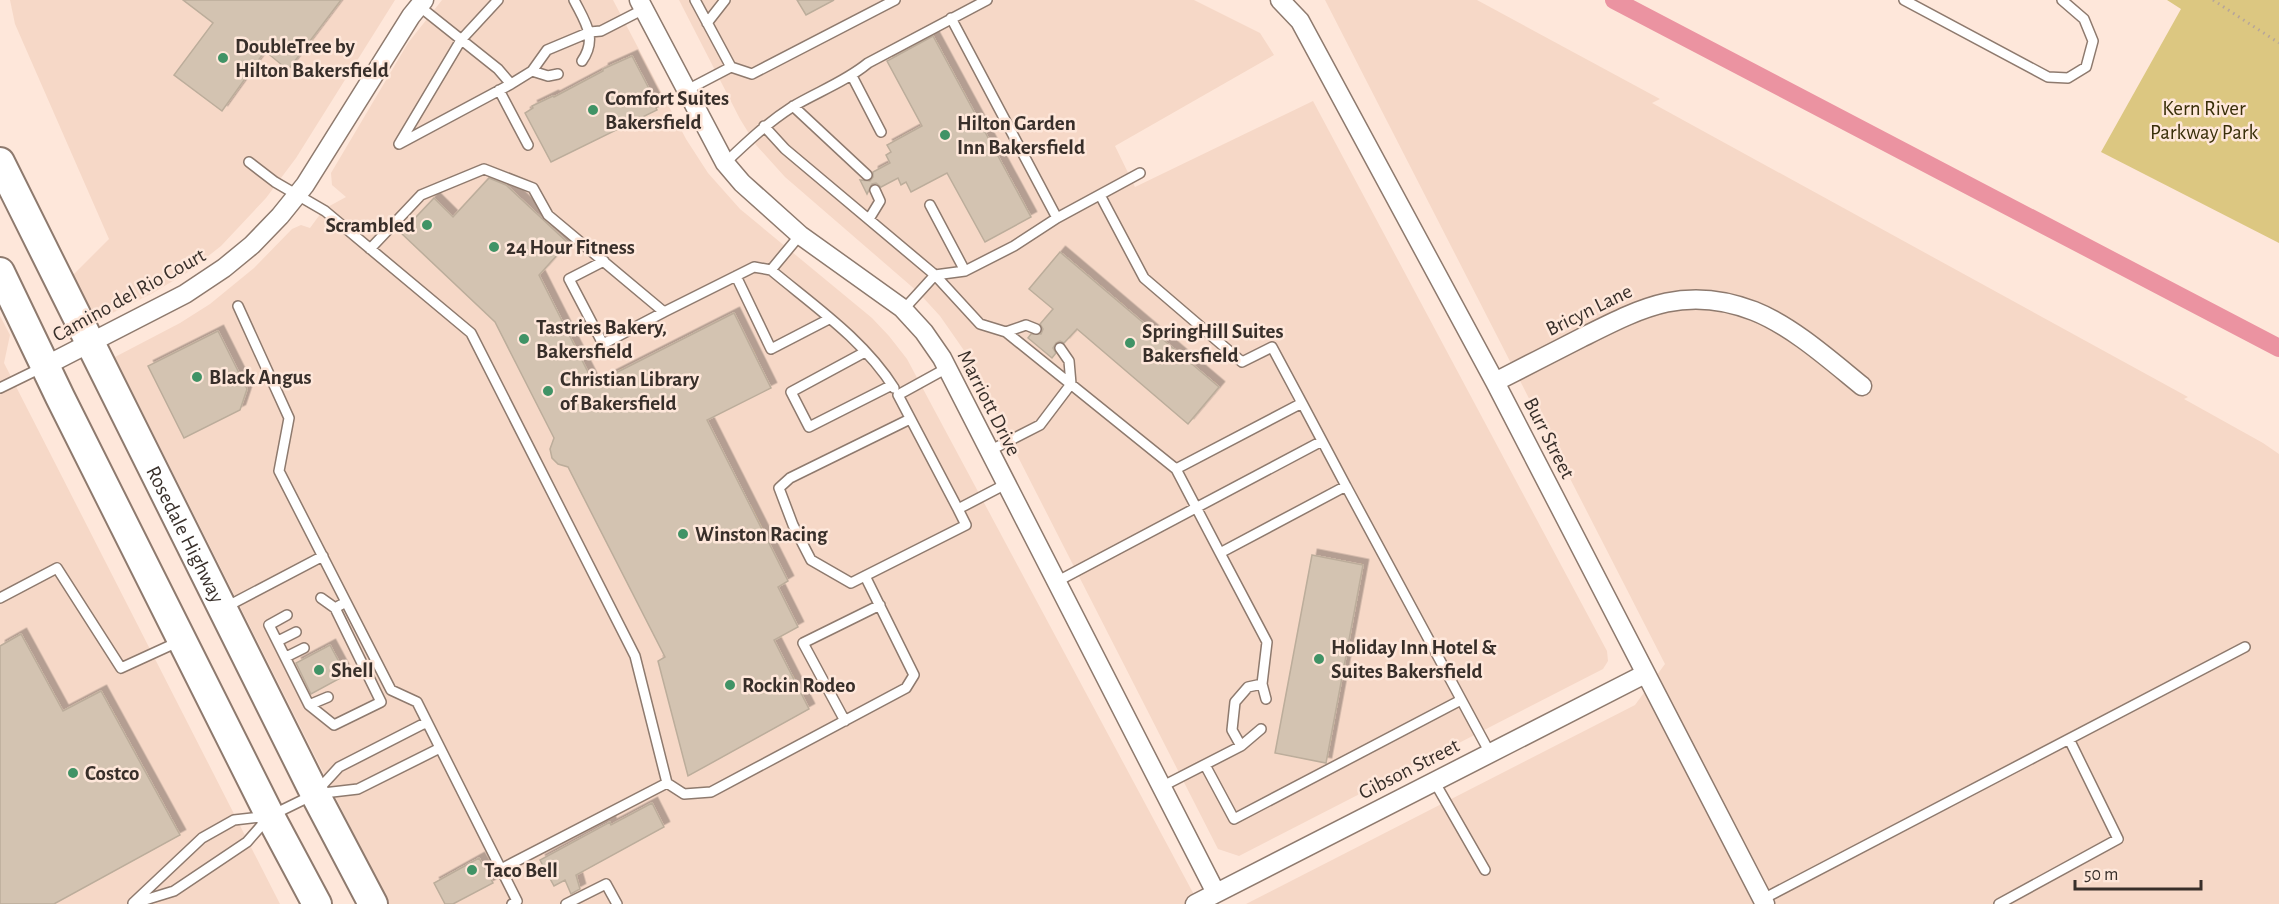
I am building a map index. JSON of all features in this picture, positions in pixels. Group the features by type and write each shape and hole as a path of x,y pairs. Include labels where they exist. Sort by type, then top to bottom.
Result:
{"main road":[{"name":"Rosedale Highway","path":"0,162 222,609 373,904"},
{"path":"0,272 270,816 317,904"}],"street":[{"name":"Burr Street","path":"1280,0 1300,21 1495,382 1764,902"},
{"name":"Camino del Rio Court","path":"45,366 185,294 224,268 260,238 298,194 421,3"},
{"name":"Marriott Drive","path":"642,4 725,163 742,183 800,235 904,309 924,332 947,368 1216,893"},
{"name":"Bricyn Lane","path":"1495,382 1634,311 1660,303 1687,299 1733,304 1756,312 1810,343 1862,386"},
{"name":"Gibson Street","path":"1195,904 1645,674"}],"lane":[{"path":"498,0 461,40 399,144 532,71 547,50 590,32 601,31 642,4"},
{"path":"574,0 590,32 589,51 582,61"},
{"path":"695,0 731,67 752,74 895,0"},
{"path":"707,23 725,0"},
{"path":"725,163 764,126 793,106 852,76 868,63 987,0"},
{"path":"1904,0 2048,77 2068,78 2086,67 2093,41 2084,19 2062,0"},
{"path":"421,3 461,40 498,69 511,84"},
{"path":"951,18 1057,218"},
{"path":"687,90 731,67"},
{"path":"532,71 548,76 558,74"},
{"path":"852,76 881,132"},
{"path":"499,90 528,145"},
{"path":"793,106 867,175"},
{"path":"764,126 785,149 935,275 980,324 1006,332 1176,470 1267,642 1262,684 1266,699"},
{"path":"249,162 275,182 325,211 471,333 635,657 667,783 684,794 711,792 906,688 914,675 865,576"},
{"path":"370,249 421,195 484,169 534,188 548,215 664,312"},
{"path":"904,309 935,275 965,271 1014,246 1057,218 1140,174"},
{"path":"869,219 880,201 875,190"},
{"path":"1100,195 1144,278 1242,362 1272,347 1490,753"},
{"path":"930,205 965,271"},
{"path":"771,270 800,235"},
{"path":"604,261 569,279 603,344 754,267 771,270 829,319 883,370 898,395 966,525 851,583 812,560 779,488 790,478 910,419"},
{"path":"736,276 771,349 829,319"},
{"path":"238,306 290,418 279,471 391,690 417,702 518,901 512,904"},
{"path":"1006,332 1026,325 1036,329"},
{"path":"989,451 1040,425 1071,384 1069,361 1060,348"},
{"path":"865,352 791,392 809,427 892,385"},
{"path":"0,388 45,366"},
{"path":"898,395 947,368"},
{"path":"1176,470 1302,403"},
{"path":"1056,582 1322,441"},
{"path":"958,509 1006,484"},
{"path":"1220,553 1346,486"},
{"path":"222,609 323,556"},
{"path":"0,598 57,568 121,668 182,640"},
{"path":"321,598 333,612 365,679 381,702"},
{"path":"333,612 346,602"},
{"path":"845,721 804,643 880,605"},
{"path":"287,615 269,625 309,705 334,725 381,702 391,690"},
{"path":"278,641 296,632"},
{"path":"1764,902 2245,647"},
{"path":"286,657 304,648"},
{"path":"1240,746 1232,730 1235,702 1248,687 1262,684"},
{"path":"309,705 328,697"},
{"path":"1205,765 1234,819 1461,700"},
{"path":"315,794 339,767 427,722"},
{"path":"1161,787 1240,746 1261,729"},
{"path":"1999,904 2118,839 2069,739"},
{"path":"132,904 202,838 234,820 270,816 315,794 358,789 440,748"},
{"path":"1434,781 1485,870"},
{"path":"501,869 667,783"},
{"path":"132,904 174,891 247,842 270,816"},
{"path":"566,904 606,884 617,904"}],"path":[{"path":"2213,0 2279,43"}],"shaded area":[{"path":"10,0 395,0 296,158 266,198 221,246 188,272 151,294 96,321 73,275 109,239 15,24"},
{"path":"442,0 613,0 686,139 708,173 740,209 872,318 907,359 1199,904 389,904 115,357 180,323 210,304 254,268 292,229 301,225 310,228 324,209 346,197 332,185 331,173 408,43"},
{"path":"679,0 1194,0 1260,33 1274,55 1115,146 1135,187 1313,101 1607,651 1608,661 1603,669 1239,856 1218,849 963,349 940,316 918,292 785,177 756,145 740,119"},
{"path":"1325,0 1477,0 1660,99 1652,103 2188,397 2184,399 2279,454 2279,904 1246,904 1635,705 1665,664"},
{"path":"0,316 10,335 4,363 280,904 0,904"}],"green space":[{"name":"Kern River Parkway Park","path":"2167,0 2279,0 2279,243 2101,152 2181,9"}],"building":[{"name":"DoubleTree by Hilton Bakersfield","path":"183,0 341,0 288,70 265,51 222,111 174,75 213,23"},
{"path":"797,0 834,0 806,15"},
{"name":"Hilton Garden Inn Bakersfield","path":"933,36 1031,217 985,242 947,173 911,192 906,182 901,185 898,178 881,187 876,183 872,184 867,194 860,180 870,181 873,172 890,163 886,155 891,152 887,145 922,126 887,61"},
{"name":"Comfort Suites Bakersfield","path":"632,56 658,106 657,110 551,162 525,113 533,108 532,106"},
{"path":"489,178 506,185 568,243 539,275 594,384 734,313 771,388 707,420 788,581 778,587 798,627 774,640 809,709 688,776 658,661 665,657 568,467 558,464 552,458 550,449 554,438 495,322 401,233 434,198 453,217"},
{"name":"SpringHill Suites Bakersfield","path":"1060,252 1219,387 1188,424 1077,329 1064,343 1060,341 1056,343 1053,348 1056,353 1052,358 1028,338 1031,334 1041,334 1043,329 1040,324 1053,309 1029,289"},
{"name":"Black Angus","path":"218,331 247,389 240,410 184,438 148,366"},
{"name":"Holiday Inn Hotel & Suites Bakersfield","path":"1312,555 1363,565 1326,763 1275,753"},
{"name":"Costco","path":"21,634 63,711 101,691 180,835 54,904 0,904 0,646"},
{"name":"Shell","path":"330,645 346,675 311,694 296,663"},
{"path":"652,803 664,827 576,875 580,889 571,894 565,880 554,886 540,860 610,822 611,825"},
{"name":"Taco Bell","path":"479,858 493,883 453,904 445,904 434,883"}],"waterway":[{"path":"1614,0 2279,348"}],"place":[{"name":"DoubleTree by Hilton Bakersfield","path":"223,58"},
{"name":"Comfort Suites Bakersfield","path":"593,110"},
{"name":"Hilton Garden Inn Bakersfield","path":"945,135"},
{"name":"Scrambled","path":"427,225"},
{"name":"24 Hour Fitness","path":"494,247"},
{"name":"Tastries Bakery, Bakersfield","path":"524,339"},
{"name":"SpringHill Suites Bakersfield","path":"1130,343"},
{"name":"Black Angus","path":"197,377"},
{"name":"Christian Library of Bakersfield","path":"548,391"},
{"name":"Winston Racing","path":"683,534"},
{"name":"Holiday Inn Hotel & Suites Bakersfield","path":"1319,659"},
{"name":"Shell","path":"319,670"},
{"name":"Rockin Rodeo","path":"730,685"},
{"name":"Costco","path":"73,773"},
{"name":"Taco Bell","path":"472,870"}]}
